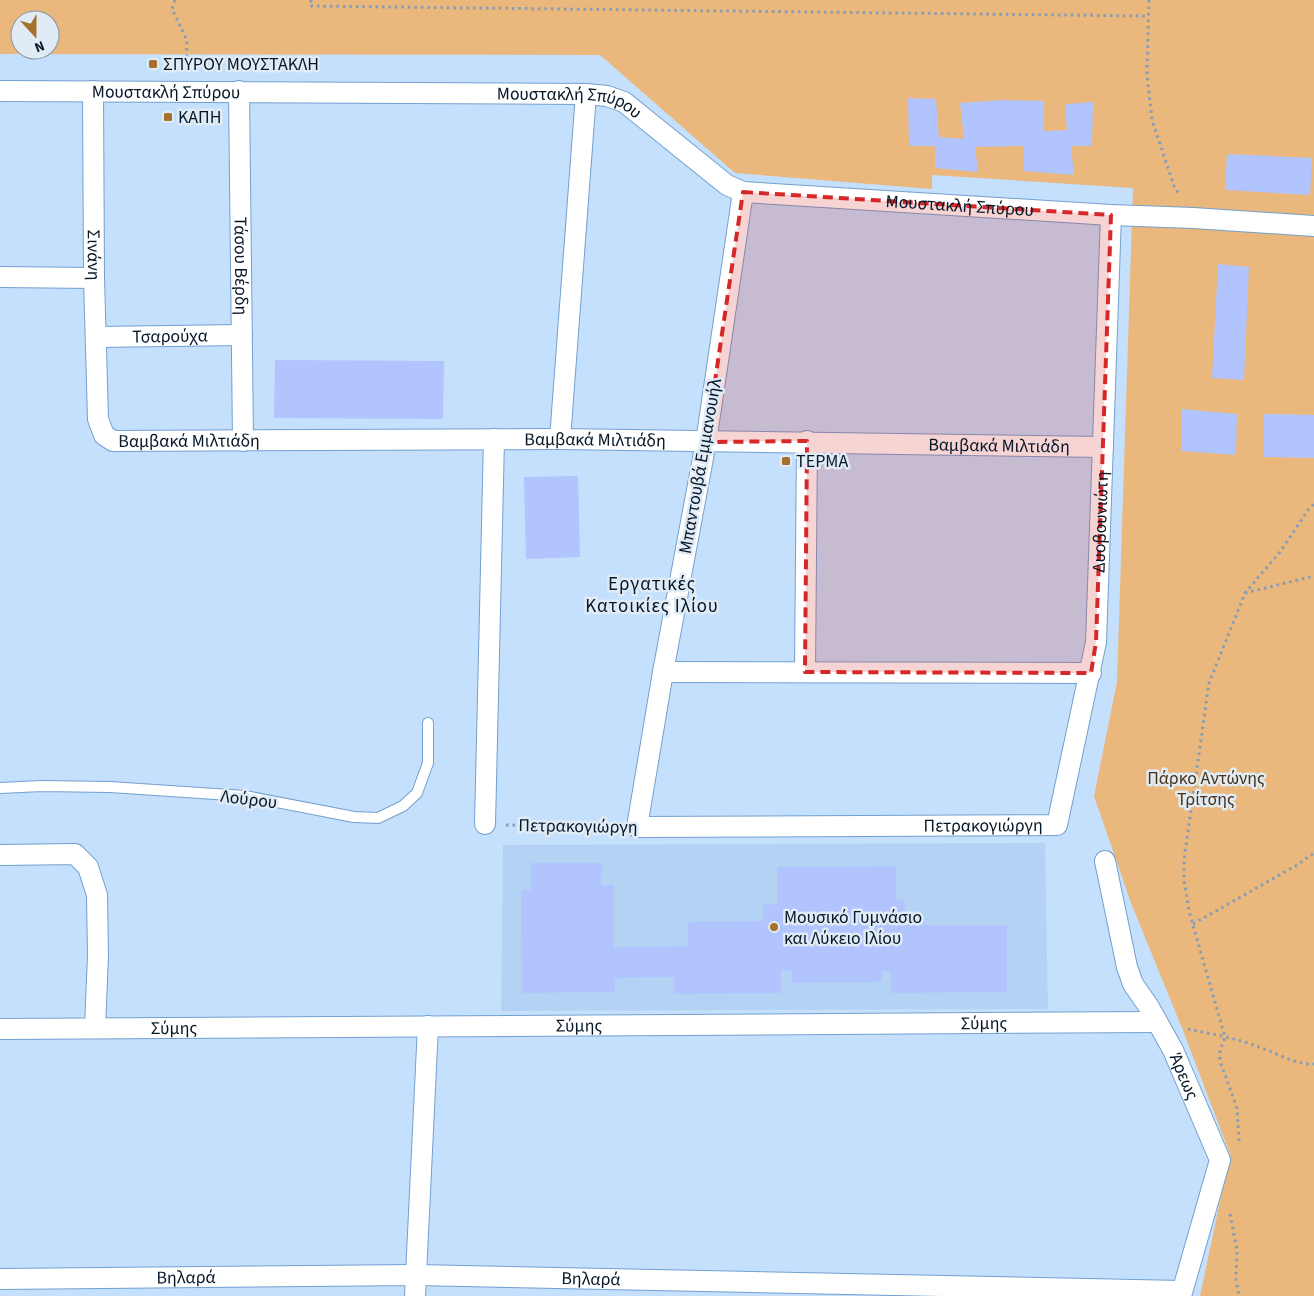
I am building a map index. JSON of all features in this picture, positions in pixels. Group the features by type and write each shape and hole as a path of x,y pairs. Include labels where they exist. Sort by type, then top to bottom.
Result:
{"street":[{"name":"Μουστακλή Σπύρου","path":"0,91 240,91 586,94 607,96 624,102 727,185 743,192 1314,226"},
{"name":"Σινάνη","path":"93,91 94,278 98,420"},
{"name":"Τάσου Βέρδη","path":"240,91 243,441"},
{"path":"560,439 586,94"},
{"name":"Μπαντουβά Εμμανουήλ","path":"637,827 663,672 706,442 743,192"},
{"name":"Δυοβουνιώτη","path":"1057,825 1091,673 1096,642 1111,215"},
{"path":"0,278 94,278"},
{"name":"Τσαρούχα","path":"96,336 242,335"},
{"name":"Βαμβακά Μιλτιάδη","path":"98,420 104,435 113,441 560,439 1103,446"},
{"path":"485,824 494,439"},
{"path":"805,672 807,441"},
{"path":"663,672 1091,673"},
{"name":"Πετρακογιώργη","path":"637,827 1057,825"},
{"path":"0,855 75,854 88,867 97,895 98,955 95,1028"},
{"name":"Άρεως","path":"1104,861 1127,967 1133,984 1157,1022 1183,1071 1220,1160 1181,1294"},
{"name":"Σύμης","path":"0,1029 1157,1022"},
{"path":"415,1296 428,1026"},
{"name":"Βηλαρά","path":"0,1280 416,1276 1181,1294"}],"lane":[{"name":"Λούρου","path":"0,788 42,786 110,787 245,796 354,817 378,818 403,806 416,793 428,763 428,723"}],"path":[{"path":"175,0 172,9 187,40 185,91"},
{"path":"311,0 310,6 1148,16"},
{"path":"1149,0 1147,74 1152,120 1174,186 1193,218"},
{"path":"1240,1149 1237,1108 1220,1061 1220,1051 1225,1037 1185,895 1184,860 1209,683 1245,593 1280,552 1314,504"},
{"path":"1245,593 1314,576"},
{"name":"Πετρακογιώργη","path":"485,824 637,827"},
{"path":"1193,924 1298,865 1314,853"},
{"path":"1157,1022 1225,1037 1258,1046 1299,1062 1314,1064"},
{"path":"1229,1210 1237,1250 1236,1280 1239,1296"}],"highlighted area":[{"path":"743,192 1111,215 1096,642 1091,673 805,672 807,441 706,442"}],"shaded area":[{"name":"Μουσικό Γυμνάσιο και Λύκειο Ιλίου","path":"1045,843 1048,1009 501,1011 503,845"}],"green space":[{"name":"Πάρκο Αντώνης Τρίτσης","path":"0,0 1314,0 1314,1296 1200,1296 1230,1154 1182,1028 1131,903 1094,796 1117,682 1133,188 932,175 932,189 735,173 600,55 60,54 60,10 10,10 10,54 0,54"}],"building":[{"path":"908,98 936,99 939,137 964,139 960,103 1002,100 1044,101 1044,131 1067,130 1065,104 1093,102 1092,146 1071,146 1074,175 1024,171 1024,146 975,147 978,172 935,168 935,146 909,146"},
{"path":"1227,154 1312,158 1310,195 1225,190"},
{"path":"1218,264 1249,267 1244,380 1212,378"},
{"path":"275,360 444,361 443,419 274,418"},
{"path":"1182,409 1237,414 1236,455 1181,451"},
{"path":"1264,414 1314,415 1314,458 1264,457"},
{"path":"578,476 580,557 526,559 524,477"},
{"path":"531,863 602,863 601,885 614,885 614,947 688,946 688,922 763,921 763,905 777,904 777,867 896,866 896,899 905,900 905,925 1007,925 1007,992 891,993 891,971 882,971 882,982 792,983 792,970 781,970 781,993 674,994 674,977 615,978 615,992 522,993 521,890 531,890"}],"place":[{"name":"ΣΠΥΡΟΥ ΜΟΥΣΤΑΚΛΗ","path":"153,64"},
{"name":"ΚΑΠΗ","path":"168,117"},
{"name":"ΤΕΡΜΑ","path":"786,461"},
{"name":"Μουσικό Γυμνάσιο και Λύκειο Ιλίου","path":"774,927"}],"district":[{"name":"Εργατικές Κατοικίες Ιλίου","path":"652,594"}]}
